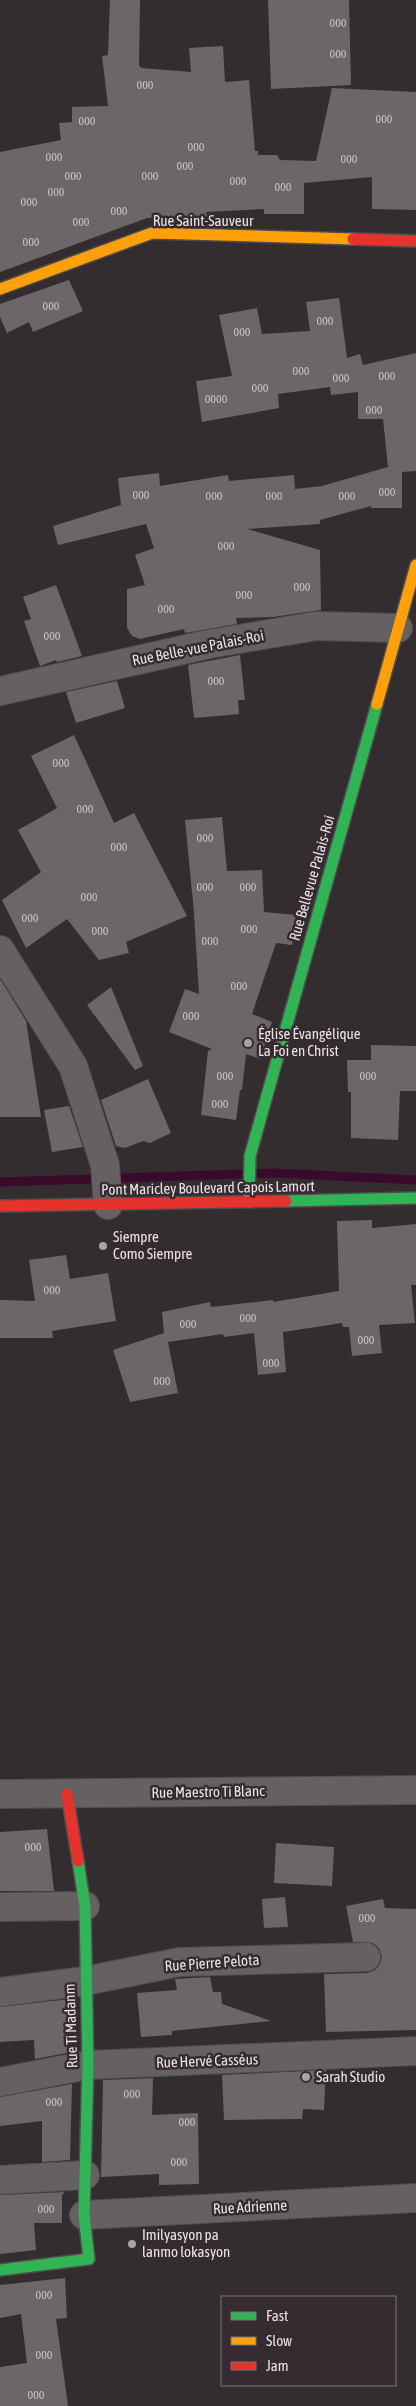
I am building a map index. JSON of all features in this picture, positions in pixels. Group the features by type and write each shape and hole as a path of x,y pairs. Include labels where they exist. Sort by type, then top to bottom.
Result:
{"street":[{"name":"Rue Saint-Sauveur","path":"0,288 152,233 416,240"},
{"name":"Rue Bellevue Palais-Roi","path":"249,1202 250,1156 416,564"},
{"name":"Rue Belle-vue Palais-Roi","path":"0,691 209,644 316,626 398,628"},
{"path":"5,965 73,1066 107,1185"},
{"name":"Pont Maricley Boulevard Capois Lamort","path":"0,1206 107,1185 249,1202 416,1198"},
{"name":"Rue Maestro Ti Blanc","path":"0,1794 416,1790"},
{"name":"Rue Ti Madanm","path":"0,2270 88,2259 84,2215 88,2065 84,1981 86,1906 66,1794"},
{"path":"0,1907 86,1906"},
{"name":"Rue Pierre Pelota","path":"0,1992 84,1981 180,1962 366,1956"},
{"name":"Rue Hervé Casséus","path":"0,2082 88,2065 416,2052"},
{"path":"0,2180 85,2175"},
{"name":"Rue Adrienne","path":"84,2215 416,2198"}],"building":[{"path":"110,0 140,0 139,66 142,68 191,72 189,48 223,46 225,82 249,80 255,151 258,151 258,155 277,155 280,160 316,161 332,88 416,92 416,210 372,209 372,177 304,183 304,214 264,214 264,209 206,212 207,217 147,218 0,272 0,152 61,140 59,123 72,122 72,107 108,106 102,56 108,55"},
{"path":"268,0 349,0 351,85 271,89"},
{"path":"69,280 83,311 33,332 29,322 7,333 0,317 0,304"},
{"path":"339,298 347,358 360,354 363,365 416,353 416,471 402,472 402,508 371,508 371,506 320,520 320,524 247,529 320,550 321,610 273,617 236,618 237,624 185,633 184,629 140,639 132,636 127,628 127,589 145,585 135,555 154,548 146,524 58,545 53,526 121,505 118,478 159,473 160,486 228,475 229,481 294,475 295,489 322,486 388,467 383,419 358,419 358,392 331,395 330,387 278,394 279,408 202,422 196,381 232,376 219,315 257,308 262,334 310,331 306,302"},
{"path":"56,585 82,656 57,662 56,660 40,666 24,621 31,619 23,597"},
{"path":"240,655 245,700 238,700 239,714 194,718 188,665"},
{"path":"117,681 125,708 76,723 66,692"},
{"path":"74,735 114,823 134,813 187,916 126,942 129,953 99,960 67,919 26,948 2,900 41,872 18,830 57,808 31,756"},
{"path":"222,817 227,871 262,870 264,912 296,915 292,945 276,943 252,1014 272,1022 260,1059 246,1054 236,1120 201,1115 208,1051 212,1049 169,1032 185,989 199,994 194,913 185,820"},
{"path":"0,979 26,1021 41,1117 0,1117"},
{"path":"111,987 143,1066 135,1070 87,1005"},
{"path":"371,1045 416,1046 416,1091 400,1091 398,1140 351,1138 351,1092 348,1092 347,1060 371,1060"},
{"path":"148,1079 171,1133 150,1143 143,1141 125,1148 116,1146 101,1100"},
{"path":"69,1106 83,1147 52,1152 44,1110"},
{"path":"372,1220 372,1228 416,1224 416,1285 411,1285 415,1323 379,1325 382,1353 352,1356 349,1327 343,1327 342,1323 283,1332 286,1372 258,1375 254,1333 224,1337 223,1334 168,1342 178,1393 130,1402 113,1350 164,1333 162,1312 210,1302 211,1307 273,1300 273,1302 339,1291 337,1221"},
{"path":"66,1255 70,1279 108,1273 116,1321 52,1331 53,1338 0,1338 0,1300 35,1301 29,1260"},
{"path":"47,1829 54,1891 0,1891 0,1832"},
{"path":"276,1843 334,1847 332,1886 274,1883"},
{"path":"285,1897 288,1927 264,1928 262,1899"},
{"path":"383,1899 385,1908 416,1909 416,2030 326,2032 324,1974 367,1973 375,1970 380,1964 382,1957 379,1948 373,1943 353,1942 346,1906"},
{"path":"210,1977 213,1992 221,1992 222,2004 271,2021 172,2031 172,2035 141,2037 137,1993 177,1990 175,1979"},
{"path":"70,1999 72,2052 35,2059 34,2040 0,2042 0,2007"},
{"path":"326,2070 324,2110 303,2109 302,2119 224,2120 222,2075"},
{"path":"153,2078 152,2115 198,2113 199,2184 159,2185 159,2174 101,2177 103,2080"},
{"path":"72,2084 70,2160 42,2162 42,2121 0,2126 0,2097"},
{"path":"65,2192 62,2195 62,2223 34,2223 36,2250 0,2254 0,2195"},
{"path":"65,2278 67,2318 56,2319 68,2406 0,2406 0,2367 27,2363 21,2314 0,2318 0,2285"}],"waterway":[{"path":"0,1182 275,1173 416,1180"}],"traffic: fast":[{"path":"249,1202 250,1156 377,704"},
{"path":"286,1201 416,1198"},
{"path":"0,2270 89,2259 84,2215 88,2065 85,1906 78,1861"}],"traffic: slow":[{"path":"0,289 152,233 353,239"},
{"path":"377,704 416,565"}],"traffic: jam":[{"path":"353,239 416,241"},
{"path":"0,1206 286,1201"},
{"path":"67,1794 78,1861"}],"place":[{"name":"Église Évangélique La Foi en Christ","path":"248,1043"},
{"name":"Siempre Como Siempre","path":"103,1246"},
{"name":"Sarah Studio","path":"306,2077"},
{"name":"Imilyasyon pa lanmo lokasyon","path":"132,2244"}]}
